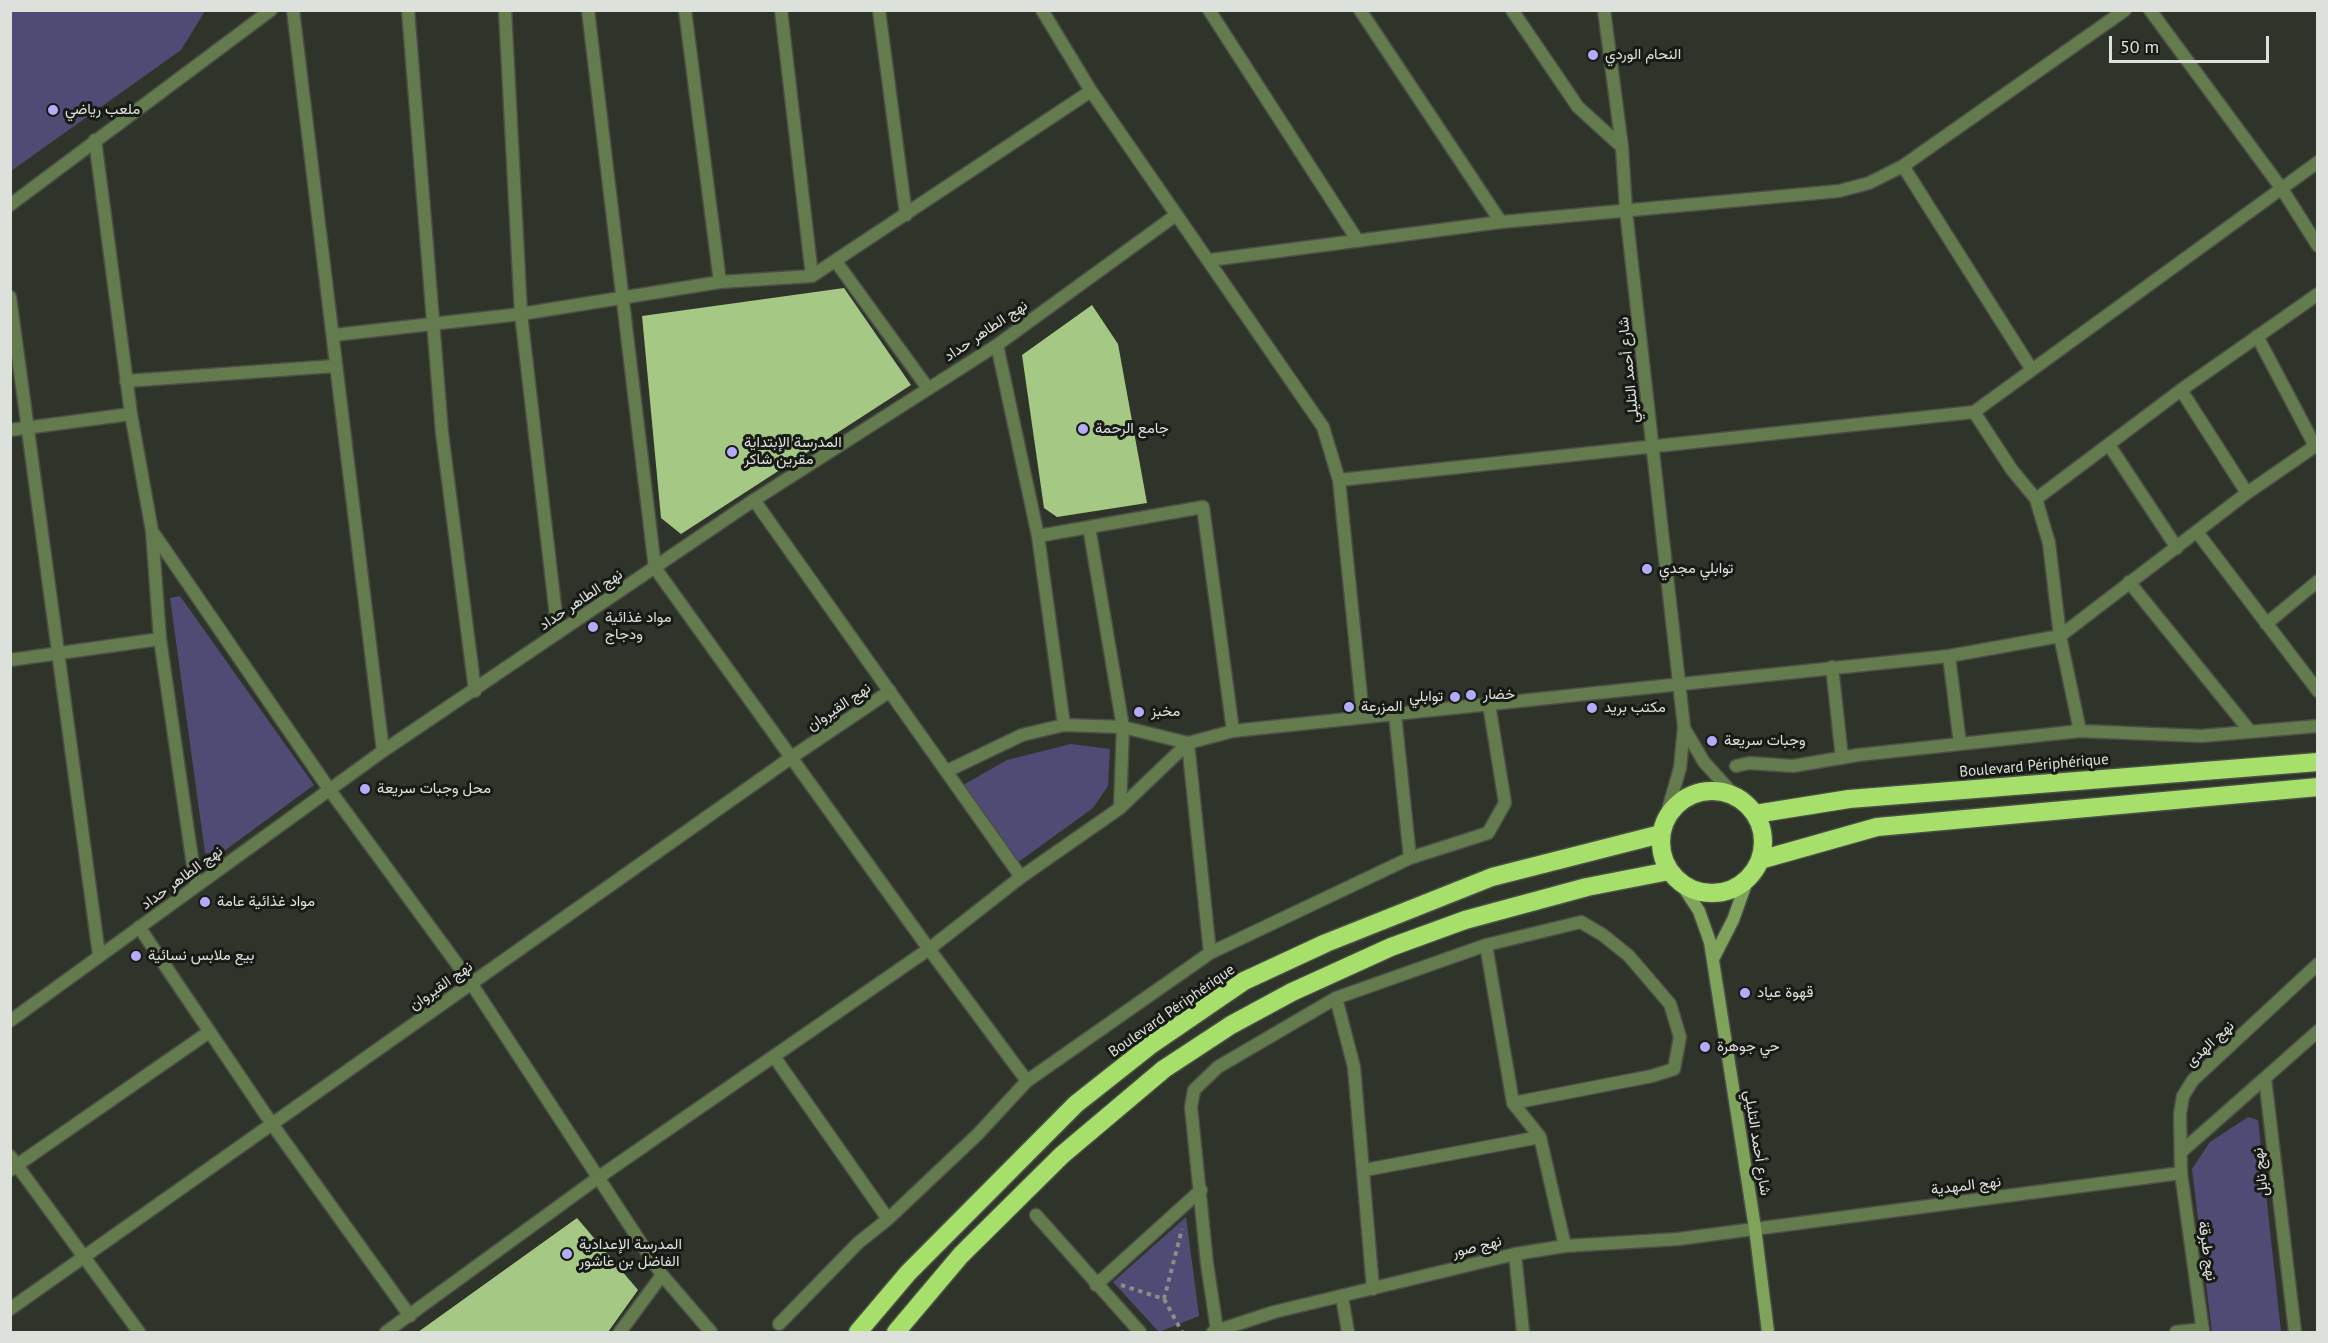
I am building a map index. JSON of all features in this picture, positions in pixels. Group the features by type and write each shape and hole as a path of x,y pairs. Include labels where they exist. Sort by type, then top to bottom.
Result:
{"highway":[{"name":"Boulevard Périphérique","path":"1755,814 1849,799 2318,762"},
{"path":"1760,860 1877,827 2318,787"},
{"path":"1719,791 1735,796 1755,814 1761,829 1763,845 1760,860 1748,878 1734,889 1717,894 1699,892 1682,885 1669,871 1661,853 1663,827 1674,807 1688,797 1703,792 1719,791"},
{"name":"Boulevard Périphérique","path":"858,1332 908,1273 1076,1104 1152,1044 1244,981 1326,943 1492,877 1663,827"},
{"path":"896,1332 961,1255 1062,1155 1164,1069 1231,1025 1391,947 1466,920 1587,887 1669,871"}],"street":[{"path":"10,206 271,10"},
{"path":"293,10 383,751"},
{"path":"408,10 435,323 442,433 475,691"},
{"path":"505,10 521,314 558,633"},
{"path":"588,10 655,568 929,949 1027,1081"},
{"path":"685,10 720,282"},
{"path":"781,10 812,276"},
{"path":"879,10 906,215"},
{"path":"1042,10 1091,91 1176,215 1210,260 1323,427 1339,480 1363,717"},
{"path":"1209,10 1358,241"},
{"path":"1360,10 1501,222"},
{"path":"1512,10 1578,107 1622,147"},
{"name":"شارع أحمد التليلي","path":"1604,10 1622,147 1626,211 1684,727"},
{"path":"1210,260 1501,222 1839,191 1869,183 1903,166 2125,10"},
{"path":"2150,10 2282,189 2318,246"},
{"path":"334,335 521,314 623,295 720,282 812,276 837,262 1091,91"},
{"path":"95,140 126,381 152,531 160,639 196,886"},
{"path":"1339,480 1974,412 2318,162"},
{"path":"1903,166 2032,370"},
{"name":"نهج الطاهر حداد","path":"11,1021 383,751 475,691 754,500 927,387 997,345 1176,215"},
{"path":"837,262 927,387"},
{"path":"2036,499 2181,390 2318,294"},
{"path":"10,297 99,955"},
{"path":"947,771 1022,735 1064,725 1123,727 1188,743 1233,731 1949,656 2060,636 2247,493 2316,445 2258,336"},
{"path":"997,345 1038,536 1064,725"},
{"path":"126,381 335,366"},
{"path":"2181,390 2247,493"},
{"path":"1974,412 2012,470 2036,499 2049,543 2060,636 2080,731"},
{"path":"10,430 131,414"},
{"path":"2109,445 2177,548"},
{"path":"754,500 1021,877"},
{"path":"1038,536 1203,507 1233,731"},
{"path":"1089,527 1123,727 1120,808"},
{"path":"152,531 329,789 471,983 662,1275 711,1332"},
{"path":"2198,532 2317,689"},
{"path":"2266,624 2318,581"},
{"path":"2129,582 2249,730"},
{"path":"10,660 160,639"},
{"path":"1949,656 1960,744"},
{"path":"1832,667 1842,758"},
{"name":"نهج القيروان","path":"10,1309 792,757 890,691"},
{"path":"778,1324 858,1243 888,1219 978,1134 1027,1081 1210,953 1410,858 1488,833 1505,803 1489,704"},
{"path":"1395,714 1410,858"},
{"path":"1736,766 1749,763 1792,765 2080,731 2201,736 2249,730 2318,726"},
{"path":"1684,727 1704,762 1735,796"},
{"path":"1663,827 1680,768 1684,727"},
{"path":"386,1332 599,1178 929,949 1021,877 1120,808 1188,743"},
{"path":"1188,743 1210,953"},
{"path":"1713,959 1733,920 1748,878"},
{"name":"شارع أحمد التليلي","path":"1682,885 1699,912 1713,959 1755,1228 1768,1332"},
{"path":"1215,1331 1191,1107 1194,1090 1218,1067 1336,998 1486,945 1581,922 1602,935 1647,974 1670,1004 1680,1037 1674,1069 1665,1073 1513,1103"},
{"path":"139,927 272,1124 410,1316"},
{"path":"1486,945 1513,1103 1540,1137 1565,1245"},
{"name":"نهج الهدى","path":"2181,1173 2180,1114 2183,1096 2193,1080 2318,964"},
{"path":"1336,998 1354,1067 1365,1170 1373,1288"},
{"path":"10,1006 11,1021"},
{"path":"2181,1152 2318,1031"},
{"path":"139,1332 85,1255 12,1164 209,1032"},
{"path":"775,1058 888,1219"},
{"name":"نهج نابل","path":"2265,1078 2295,1332"},
{"path":"1365,1170 1540,1137"},
{"name":"نهج المهدية","path":"1755,1228 2181,1173"},
{"name":"نهج طبرقة","path":"2181,1173 2203,1331"},
{"path":"1096,1285 1201,1190"},
{"path":"1036,1215 1140,1332"},
{"name":"نهج صور","path":"1215,1331 1274,1312 1515,1254 1565,1245 1678,1239 1755,1228"},
{"path":"1515,1254 1523,1332"},
{"path":"620,1332 662,1275"},
{"path":"1342,1297 1348,1332"},
{"path":"2176,1332 2203,1331"}],"path":[{"path":"1164,1299 1183,1227"},
{"path":"1096,1285 1113,1282 1164,1299 1182,1332"}],"shaded area":[{"name":"ملعب رياضي","path":"11,10 205,11 181,50 11,171"},
{"path":"180,596 314,785 220,854 205,853 170,598"},
{"path":"1071,744 1110,749 1108,786 1093,808 1017,863 963,785 1007,760"},
{"path":"2248,1117 2258,1120 2281,1332 2212,1332 2192,1169 2210,1142"},
{"path":"1186,1217 1199,1316 1159,1332 1113,1282"}],"building":[{"name":"المدرسة الإبتداية مقرين شاكر","path":"844,288 911,385 681,534 661,518 642,316"},
{"name":"جامع الرحمة","path":"1092,305 1118,344 1147,503 1057,517 1044,508 1022,355"},
{"name":"المدرسة الإعدادية الفاضل بن عاشور","path":"577,1218 638,1290 608,1332 418,1332"}],"place":[{"name":"النحام الوردي","path":"1593,55"},
{"name":"ملعب رياضي","path":"53,110"},
{"name":"جامع الرحمة","path":"1083,429"},
{"name":"المدرسة الإبتداية مقرين شاكر","path":"732,452"},
{"name":"توابلي مجدي","path":"1647,569"},
{"name":"مواد غذائية ودجاج","path":"593,627"},
{"name":"خضار","path":"1471,695"},
{"name":"توابلي","path":"1455,697"},
{"name":"المزرعة","path":"1349,707"},
{"name":"مكتب بريد","path":"1592,708"},
{"name":"مخبز","path":"1139,712"},
{"name":"وجبات سريعة","path":"1712,741"},
{"name":"محل وجبات سريعة","path":"365,789"},
{"name":"مواد غذائية عامة","path":"205,902"},
{"name":"بيع ملابس نسائية","path":"136,956"},
{"name":"قهوة عياد","path":"1745,993"},
{"name":"حي جوهرة","path":"1705,1047"},
{"name":"المدرسة الإعدادية الفاضل بن عاشور","path":"567,1254"}]}
